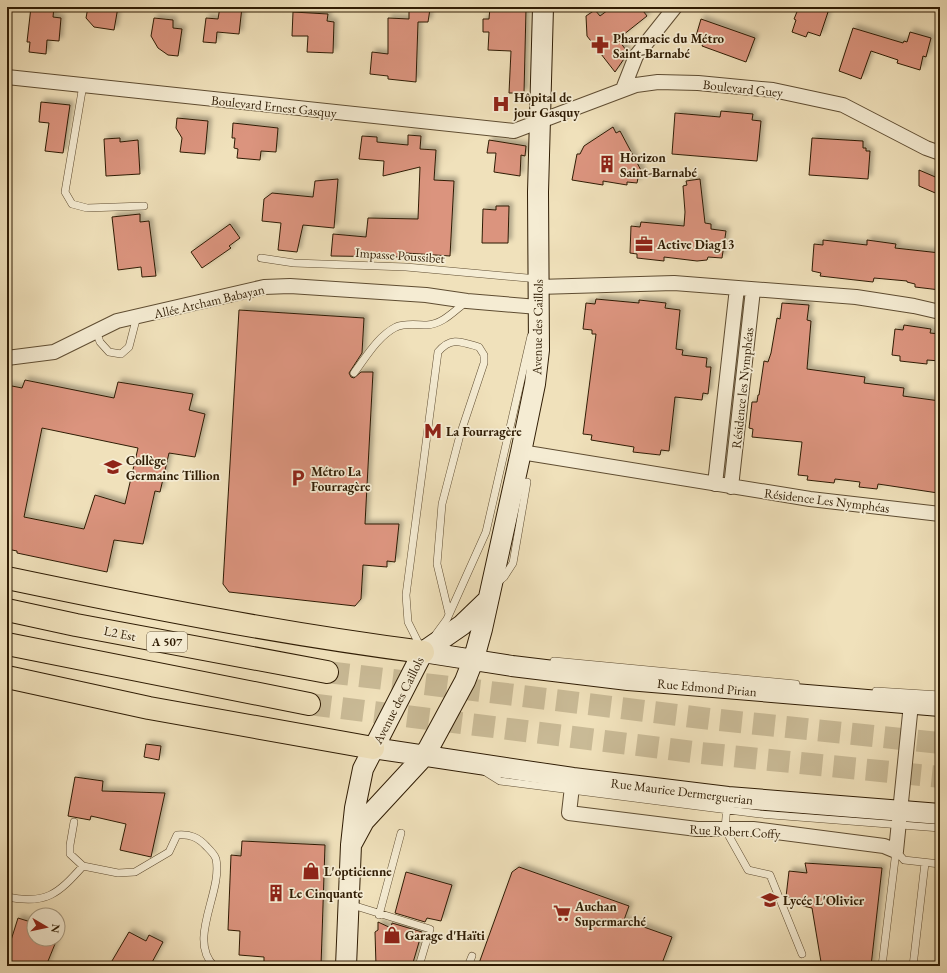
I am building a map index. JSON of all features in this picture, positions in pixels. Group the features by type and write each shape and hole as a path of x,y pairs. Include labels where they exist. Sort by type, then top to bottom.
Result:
{"highway":[{"path":"7,578 149,608 252,627 423,652"},
{"name":"L2 Est","path":"7,610 76,625 327,672"},
{"name":"A 507","path":"7,644 309,704"},
{"path":"7,677 149,708 373,748"}],"street":[{"name":"Avenue des Caillols","path":"351,845 364,820 425,755 466,681 474,658 489,594 536,379 539,350 538,283 543,7"},
{"path":"623,89 636,56 675,7"},
{"name":"Boulevard Ernest Gasquy","path":"7,77 508,131 514,131 540,122"},
{"name":"Boulevard Guey","path":"540,122 623,89 658,82 698,83 773,90 843,105 926,148 940,153"},
{"path":"538,283 674,283 856,297 914,306 940,312"},
{"name":"Allée Archam Babayan","path":"7,358 54,352 117,321 264,287 290,286 426,295 467,301 538,307"},
{"name":"Résidence Les Nymphéas","path":"715,484 737,288"},
{"name":"Résidence les Nymphéas","path":"731,487 753,290"},
{"name":"Résidence Les Nymphéas","path":"521,452 810,499 940,514"},
{"name":"Avenue des Caillols","path":"346,966 347,903 351,845 355,808 363,769 423,652 462,625 489,594"},
{"name":"Avenue des Caillols","path":"423,652 474,658"},
{"name":"Rue Edmond Pirian","path":"474,658 526,664 628,680 940,706"},
{"path":"896,851 911,704"},
{"name":"Avenue des Caillols","path":"373,748 425,755"},
{"name":"Rue Maurice Dermerguerian","path":"425,755 572,784 727,803 899,818 940,814"},
{"name":"Rue Robert Coffy","path":"572,784 569,813 697,829 754,829 884,846 896,851"}],"lane":[{"path":"83,85 65,192 72,204 87,208 144,206"},
{"name":"Impasse Poussibet","path":"261,258 294,263 406,267 538,283"},
{"path":"354,372 389,331 398,326 428,325 440,322 467,301"},
{"path":"449,614 436,564 442,504 460,435 484,364 484,355 479,348 453,341 444,344 438,352 406,595 408,622 414,637 423,652 449,614 486,532 538,307"},
{"path":"96,331 100,342 109,352 121,354 129,347 137,316"},
{"path":"489,594 504,577 513,563 527,482"},
{"path":"548,660 804,685"},
{"path":"866,690 940,695"},
{"path":"727,803 725,829 748,870 770,875 802,954"},
{"path":"899,818 940,828"},
{"path":"74,822 70,854 83,866 118,873 135,872 169,852 177,835 188,834 200,839 216,857 217,873 203,939 207,958 214,966"},
{"path":"379,915 401,833"},
{"path":"896,851 904,860 940,864"},
{"path":"882,966 896,851"},
{"path":"913,966 925,863"},
{"path":"7,897 22,900 42,899 60,890 83,866"},
{"path":"347,903 379,915 430,929 419,966"},
{"path":"468,966 472,956"}],"building":[{"path":"31,7 54,7 53,17 61,18 59,41 47,40 46,54 29,52 30,42 27,42"},
{"path":"88,7 118,7 114,30 94,27 86,18"},
{"path":"220,7 242,7 239,34 217,32 216,43 203,42 206,18 218,19"},
{"path":"490,7 526,9 524,93 509,93 511,51 488,50 489,32 483,32 483,19 489,19"},
{"path":"612,7 640,7 647,16 618,39 628,53 615,72 587,36 586,16 595,10 600,16"},
{"path":"799,7 815,7 828,12 820,36 808,32 806,37 792,32 796,20 794,19"},
{"path":"409,8 430,9 428,22 418,22 416,82 388,79 388,76 370,74 372,52 388,54 388,18 409,19"},
{"path":"293,12 328,14 327,21 334,22 333,53 307,52 308,36 292,36"},
{"path":"154,18 173,20 173,28 182,29 178,56 168,55 158,48 151,36"},
{"path":"701,19 755,38 746,62 702,46 705,39 696,36"},
{"path":"853,28 903,43 904,41 907,42 910,32 931,38 926,57 923,56 920,70 897,63 898,60 871,51 861,79 839,71"},
{"path":"41,102 70,105 63,153 45,151 49,123 39,122"},
{"path":"721,111 753,114 752,120 761,121 757,161 672,154 675,113 720,117"},
{"path":"177,118 208,121 205,154 180,152 182,138 176,128"},
{"path":"233,123 278,128 276,152 261,151 260,160 237,158 238,149 234,148 235,138 232,138"},
{"name":"Horizon Saint-Barnabé","path":"613,127 616,133 620,131 643,174 638,178 637,183 627,182 627,185 603,181 603,185 572,180 577,154 580,154 584,146"},
{"path":"408,135 421,136 420,149 436,150 434,180 454,181 450,256 406,253 406,257 331,256 333,234 366,237 368,218 418,219 420,167 383,176 384,161 359,159 362,136 377,137 377,142 408,145"},
{"path":"120,138 120,142 138,140 140,174 106,176 104,139"},
{"path":"812,138 863,141 863,148 866,148 866,151 870,151 868,179 809,175"},
{"path":"489,140 526,146 525,156 521,155 520,176 494,172 496,153 487,153"},
{"path":"919,170 940,179 940,195 919,186"},
{"path":"338,179 334,228 303,225 297,252 278,250 281,223 262,221 264,199 272,193 313,197 315,181"},
{"path":"700,179 705,223 711,224 711,229 726,231 722,258 708,257 707,260 697,261 664,257 664,261 637,258 637,254 630,253 631,226 640,227 641,222 684,226 685,212 683,186 687,185 686,181"},
{"path":"496,206 509,206 508,243 482,243 483,209 496,210"},
{"path":"140,214 140,222 149,221 156,276 142,277 141,267 118,270 112,217"},
{"path":"230,224 240,238 229,246 231,248 202,268 191,252"},
{"path":"823,240 867,245 867,240 896,244 895,248 940,253 940,290 915,287 915,284 907,281 874,278 873,282 820,276 821,273 812,271 814,244 823,245"},
{"path":"596,299 639,303 639,300 666,303 665,308 680,310 676,349 683,350 682,355 707,358 706,367 711,367 708,394 703,393 702,400 675,397 669,451 661,450 660,455 633,452 634,447 591,440 592,435 583,434 596,334 592,334 592,330 583,329 586,303 595,304"},
{"path":"782,303 809,305 807,320 811,321 807,369 865,377 864,383 904,388 903,396 940,401 940,489 938,488 938,493 878,484 877,489 859,487 860,482 835,479 834,483 807,480 808,476 798,475 802,442 752,437 753,429 749,428 752,402 757,402 764,361 768,362 771,353 777,318 780,319"},
{"name":"Métro La Fourragère","path":"239,310 364,318 362,353 349,373 351,377 354,378 361,372 373,372 365,524 399,524 395,562 387,561 387,567 363,565 361,599 355,606 229,592 223,584"},
{"path":"904,325 931,329 930,333 940,334 940,361 927,360 927,364 900,361 900,356 892,355 895,329 903,330"},
{"path":"25,380 114,398 118,382 193,394 189,410 205,414 195,457 169,453 160,492 155,491 143,544 114,540 107,572 17,553 17,551 7,549 7,385 22,388","holes":["42,428 138,448 125,504 95,495 84,529 24,517"]},
{"path":"146,744 161,746 159,760 144,757"},
{"path":"75,777 103,781 102,791 165,793 151,857 120,850 126,824 91,816 90,820 68,816"},
{"name":"Le Cinquante","path":"242,841 325,845 321,966 264,966 264,957 239,955 240,931 228,930 231,855 241,856"},
{"path":"805,863 882,868 871,966 827,966 821,962 812,908 803,906 804,901 786,897 789,871 807,873"},
{"name":"Auchan Supermarché","path":"519,867 629,906 624,920 672,937 661,966 478,966 512,872"},
{"path":"406,872 452,885 441,921 427,918 425,922 395,913"},
{"path":"18,918 26,920 26,947 54,947 46,966 7,966 7,953"},
{"path":"378,922 391,928 392,923 422,932 412,966 376,966 375,932 378,930"},
{"path":"129,932 146,941 149,935 163,942 150,966 109,966"}],"tunnel":[{"path":"327,672 710,719 940,743"},
{"path":"309,704 701,753 940,777"}],"place":[{"name":"Pharmacie du Métro Saint-Barnabé","path":"600,45"},
{"name":"Hôpital de jour Gasquy","path":"501,104"},
{"name":"Horizon Saint-Barnabé","path":"607,164"},
{"name":"Active Diag13","path":"644,244"},
{"name":"La Fourragère","path":"433,431"},
{"name":"Collège Germaine Tillion","path":"113,467"},
{"name":"Métro La Fourragère","path":"298,478"},
{"name":"L'opticienne","path":"311,871"},
{"name":"Le Cinquante","path":"276,893"},
{"name":"Lycée L'Olivier","path":"770,900"},
{"name":"Auchan Supermarché","path":"562,913"},
{"name":"Garage d'Haïti","path":"392,935"}]}
